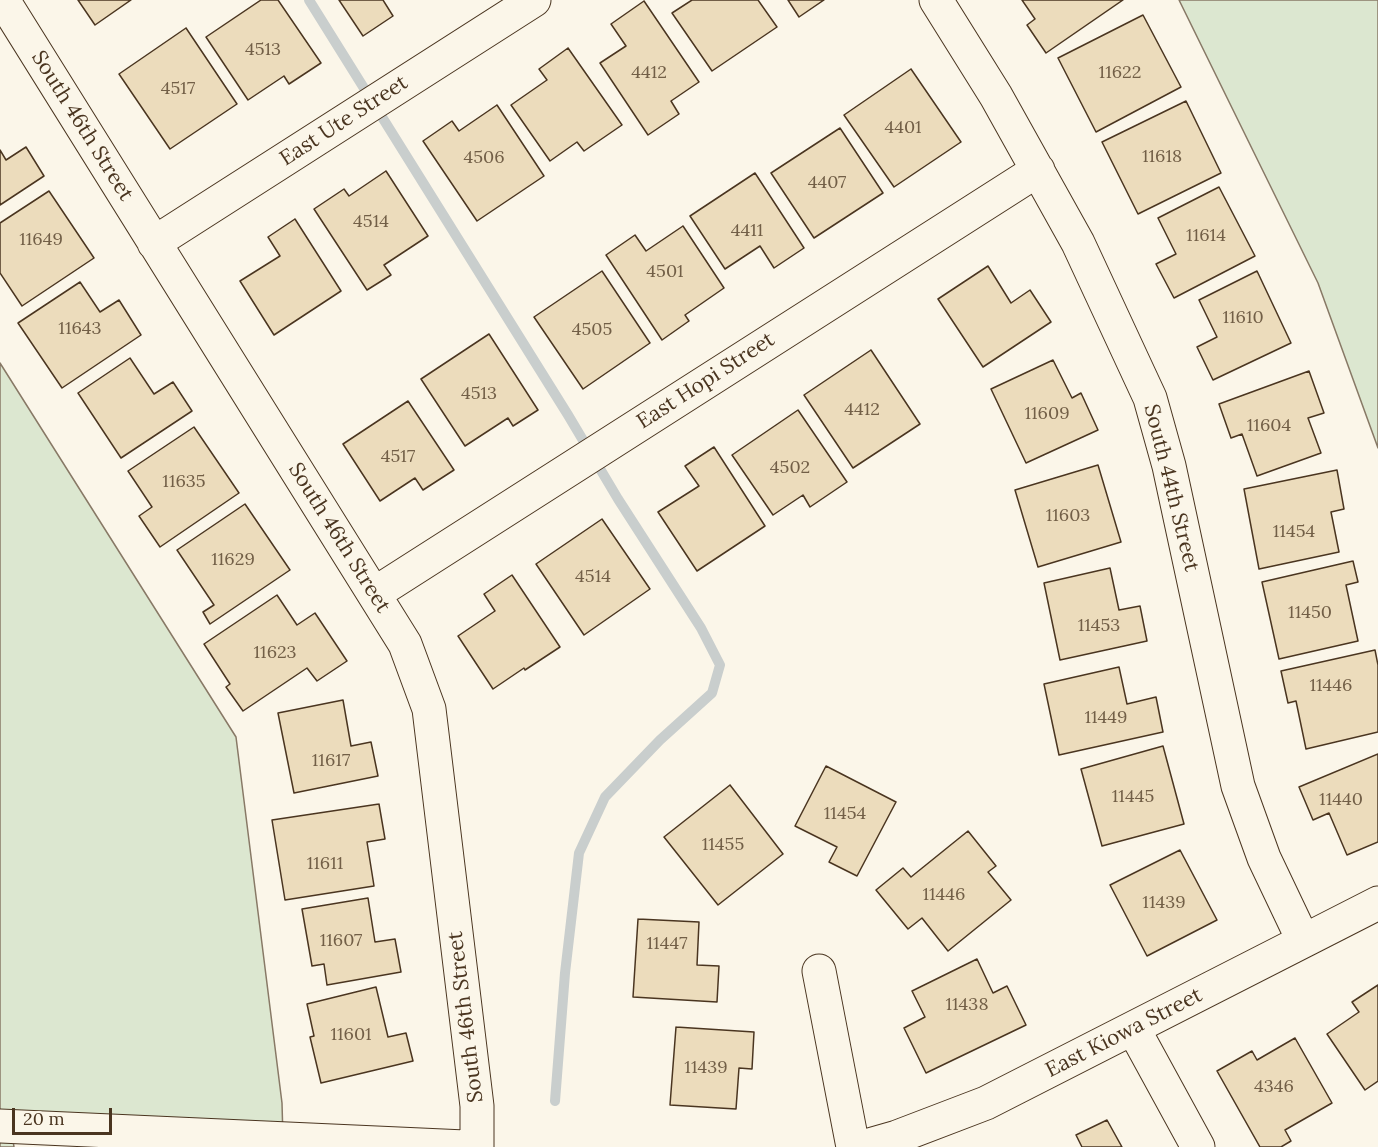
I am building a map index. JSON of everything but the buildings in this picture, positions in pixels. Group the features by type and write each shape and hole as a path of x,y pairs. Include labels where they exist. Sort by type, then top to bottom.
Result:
{"street":[{"name":"South 46th Street","path":"3,0 405,644 429,709 477,1106 477,1147"},
{"name":"East Ute Street","path":"154,243 534,0"},
{"name":"South 44th Street","path":"936,0 996,96 1078,243 1150,398 1169,466 1238,786 1264,858 1303,940"},
{"name":"East Hopi Street","path":"374,594 1038,170"},
{"name":"East Kiowa Street","path":"862,1147 897,1137 986,1104 1378,903"},
{"path":"819,971 853,1147"},
{"path":"1133,1028 1198,1147"},
{"path":"0,1126 465,1147"}],"green space":[{"path":"1179,0 1378,0 1378,448 1318,283"},
{"path":"0,363 236,737 282,1103 283,1139 11,1127 14,1147 0,1147"}],"waterway":[{"path":"309,0 618,499 701,628 720,665 712,693 660,740 605,797 579,853 565,973 555,1101"}]}
